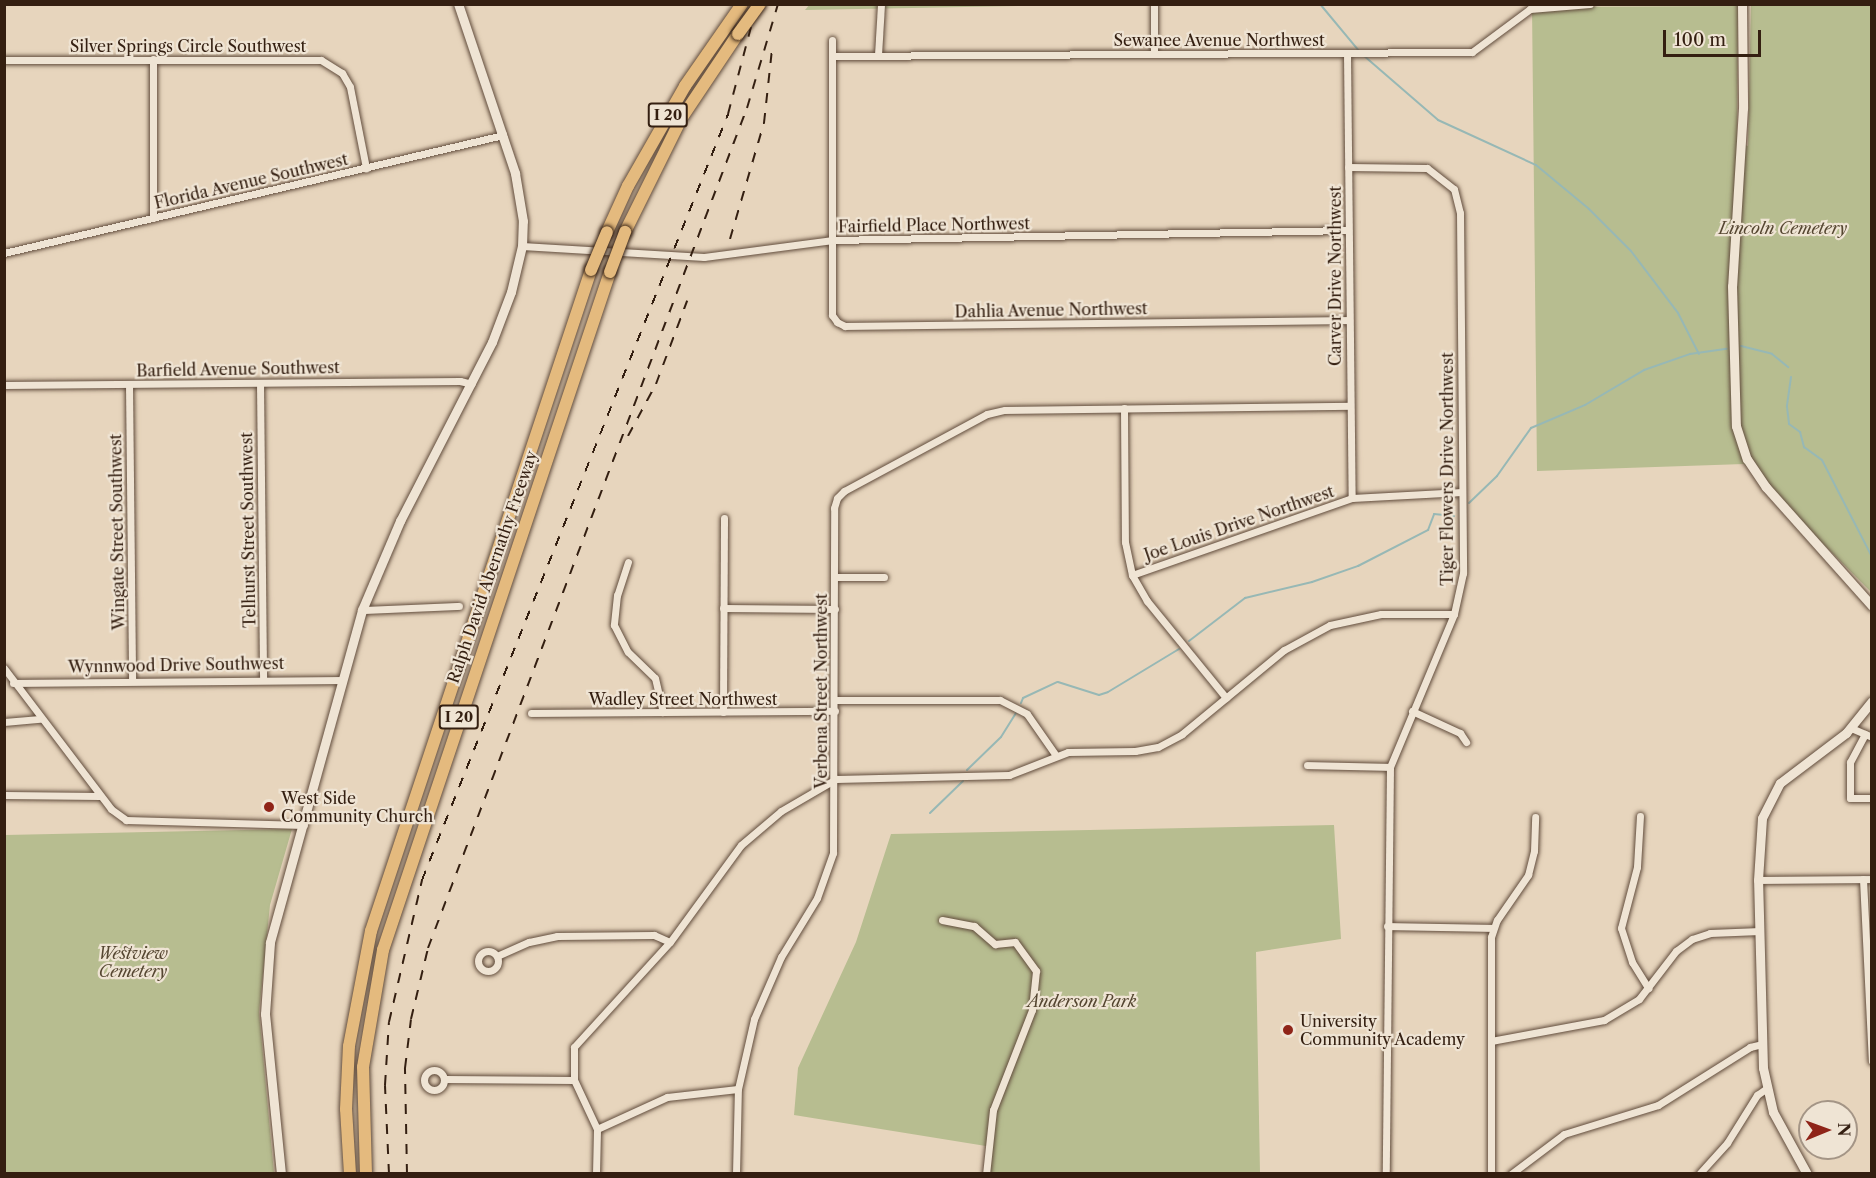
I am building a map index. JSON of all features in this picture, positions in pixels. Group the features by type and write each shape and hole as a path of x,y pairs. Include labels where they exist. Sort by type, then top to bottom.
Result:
{"highway":[{"name":"Ralph David Abernathy Freeway","path":"350,1173 346,1077 360,974 395,853 591,270 628,186 685,86 742,4"},
{"name":"Ralph David Abernathy Freeway","path":"366,1173 363,1067 383,950 610,272 626,232 681,119 760,4"}],"main road":[{"path":"281,1173 265,978 270,942 340,680 362,610 400,521 472,384 511,292 522,246 520,195 503,135 458,4"},
{"path":"1742,4 1743,108 1732,286 1736,426 1747,459 1766,487 1872,606"},
{"path":"1806,1173 1784,1134 1767,1088 1762,1044 1758,880 1762,818 1772,793 1851,728 1872,701"}],"street":[{"path":"878,55 881,4"},
{"path":"1154,4 1154,53"},
{"name":"Sewanee Avenue Northwest","path":"832,56 1472,52 1530,9 1590,4"},
{"path":"832,39 833,240"},
{"name":"Carver Drive Northwest","path":"1347,53 1352,498"},
{"path":"153,59 153,218"},
{"name":"Silver Springs Circle Southwest","path":"4,60 311,59 330,64 350,87 366,168"},
{"name":"Florida Avenue Southwest","path":"4,253 503,135"},
{"name":"Tiger Flowers Drive Northwest","path":"1348,167 1426,168 1446,180 1458,199 1463,573 1455,614 1390,767 1386,1173"},
{"name":"Fairfield Place Northwest","path":"522,246 704,257 833,240 1348,230"},
{"name":"Dahlia Avenue Northwest","path":"833,240 832,315 845,326 1349,320"},
{"name":"Barfield Avenue Southwest","path":"4,385 460,381 472,384"},
{"name":"Telhurst Street Southwest","path":"260,382 263,678"},
{"name":"Wingate Street Southwest","path":"129,384 132,680"},
{"name":"Verbena Street Northwest","path":"736,1173 738,1089 747,1043 762,996 829,869 836,834 834,508 844,491 987,414 1005,410 1350,406"},
{"path":"1124,408 1125,542 1132,575 1147,601 1226,698"},
{"name":"Joe Louis Drive Northwest","path":"1132,575 1352,498 1462,492"},
{"path":"723,712 724,518"},
{"path":"628,562 617,595 614,625 628,652 655,678 663,712"},
{"path":"834,577 884,577"},
{"path":"362,610 459,606"},
{"path":"723,608 835,609"},
{"path":"596,1173 597,1128 574,1080 571,1059 580,1037 670,942 741,845 781,811 836,779 1009,775 1055,754 1158,747 1182,734 1284,650 1330,626 1381,614 1455,614"},
{"path":"4,668 40,719 100,796 117,814 137,823 303,825"},
{"name":"Wynnwood Drive Southwest","path":"13,683 263,678 340,680"},
{"path":"835,700 1000,699 1027,714 1055,754"},
{"name":"Wadley Street Northwest","path":"531,713 835,711"},
{"path":"1412,711 1461,733 1466,742"},
{"path":"4,722 40,719"},
{"path":"1851,728 1868,736 1850,762 1850,798 1872,798"},
{"path":"1308,765 1390,767"},
{"path":"4,795 100,796"},
{"path":"1640,816 1637,867 1621,928 1632,962 1648,988"},
{"path":"1491,1173 1493,928 1528,875 1534,851 1535,817"},
{"path":"1863,879 1871,1057"},
{"path":"1758,880 1872,879"},
{"path":"942,920 974,926 995,944 1015,942 1036,970 1032,1010 993,1110 986,1173"},
{"path":"1387,926 1493,928"},
{"path":"1491,1041 1604,1020 1628,1008 1648,988 1676,951 1692,939 1710,933 1760,931"},
{"path":"497,956 529,942 557,936 654,935 670,942"},
{"path":"1511,1173 1564,1134 1658,1105 1750,1047 1762,1044"},
{"path":"444,1079 574,1080"},
{"path":"1699,1173 1727,1143 1757,1095 1767,1088"},
{"path":"597,1128 667,1097 738,1089"}],"green space":[{"path":"810,4 1076,5 805,10"},
{"name":"Lincoln Cemetery","path":"1751,5 1871,5 1871,592 1744,464 1537,471 1532,7 1738,6 1737,142 1748,146"},
{"name":"Anderson Park","path":"1334,825 1341,939 1256,952 1260,1173 989,1173 992,1147 794,1115 798,1068 856,942 891,834"},
{"name":"Westview Cemetery","path":"292,829 270,905 259,1012 274,1173 5,1173 5,835"}],"waterway":[{"path":"1320,4 1359,51"},
{"path":"1363,55 1438,120 1536,165 1589,209 1631,251 1678,313 1699,354"},
{"path":"1741,346 1772,354 1788,367"},
{"path":"1469,503 1497,476 1531,428 1585,405 1644,370 1690,354 1727,349"},
{"path":"1791,377 1787,407 1789,424 1800,432 1804,447 1822,460 1872,557"},
{"path":"1189,641 1245,598 1312,582 1358,566 1428,530 1434,514 1454,516"},
{"path":"1021,703 1023,698 1058,682 1099,695 1108,692 1179,649"},
{"path":"967,770 1001,737 1016,713"},
{"path":"930,813 963,781"}],"railway":[{"path":"389,1174 385,1085 389,1022 422,880 728,114 757,4"},
{"path":"407,1174 405,1068 411,1019 428,948 747,108 778,4"},
{"path":"730,239 764,123 772,49"},
{"path":"628,436 656,384 687,301"}],"place":[{"name":"West Side Community Church","path":"269,807"},
{"name":"University Community Academy","path":"1288,1030"}]}
